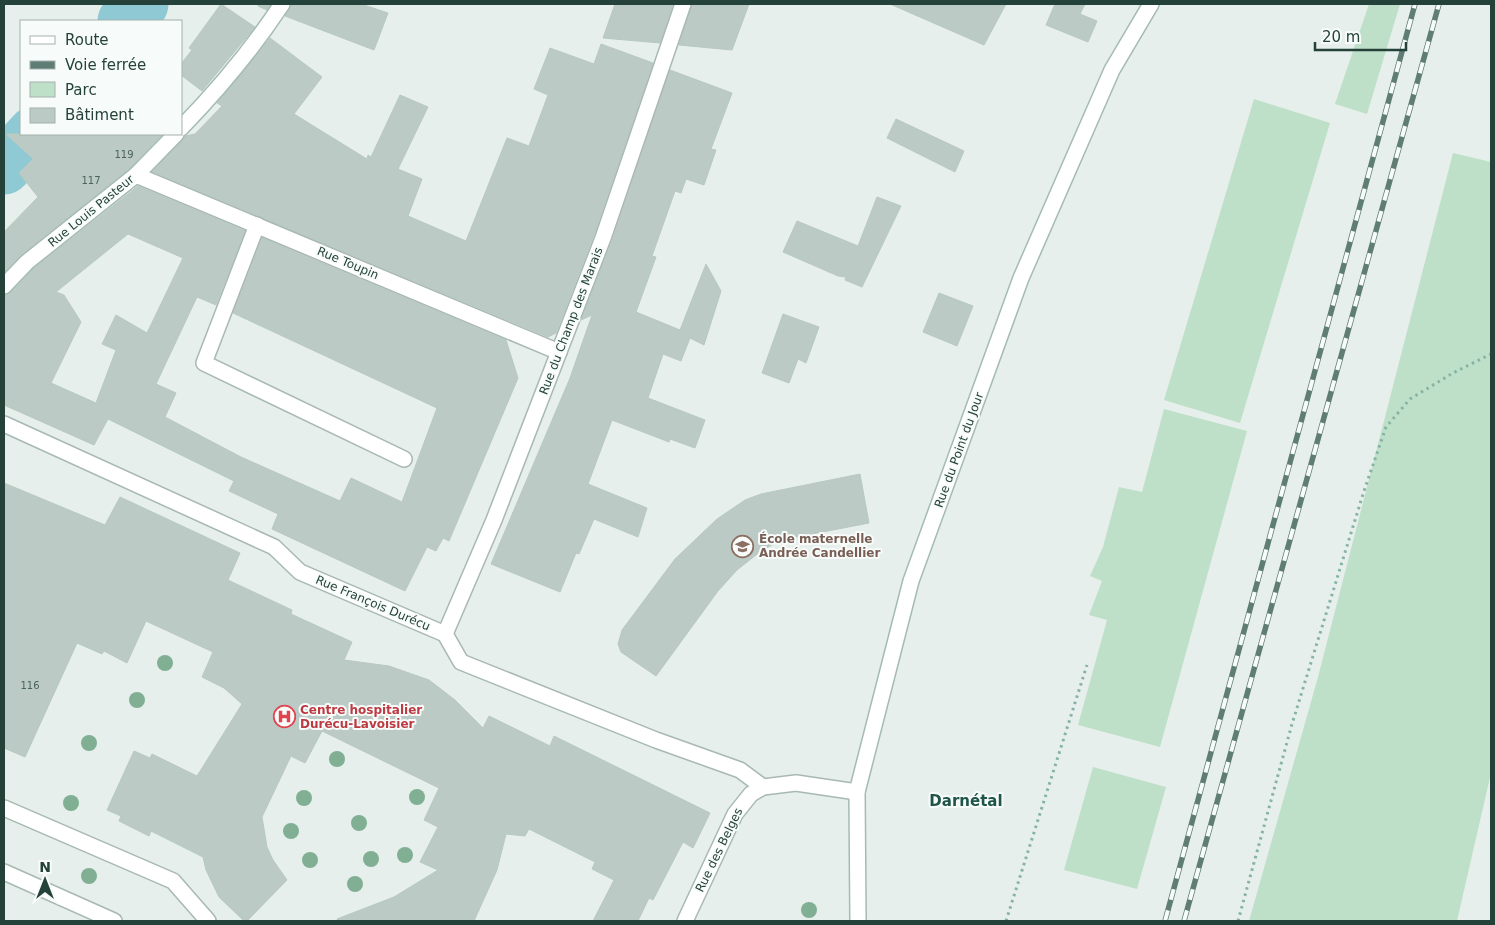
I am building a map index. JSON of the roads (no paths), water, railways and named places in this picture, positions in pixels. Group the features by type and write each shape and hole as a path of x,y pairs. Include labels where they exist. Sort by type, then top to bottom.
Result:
{"street":[{"path":"182,127 208,101 282,4"},
{"name":"Rue du Champ des Marais","path":"445,634 494,520 603,238 682,4"},
{"name":"Rue du Point du Jour","path":"858,921 857,792 911,581 1021,278 1112,70 1151,4"},
{"name":"Rue Louis Pasteur","path":"4,286 27,262 136,175 175,135"},
{"name":"Rue Toupin","path":"136,175 559,352"},
{"path":"257,225 204,364 404,459"},
{"name":"Rue François Durécu","path":"4,424 274,547 300,572 445,634 461,662 656,740 740,770 763,787"},
{"path":"763,787 796,783 857,792"},
{"name":"Rue des Belges","path":"685,921 735,814 751,794 763,787"},
{"path":"4,808 173,881 208,921"},
{"path":"4,872 114,921"}],"waterway":[{"path":"126,20 141,4"},
{"path":"4,167 33,135"}],"railway":[{"path":"1165,921 1415,4"},
{"path":"1184,921 1439,4"}],"place":[{"name":"École maternelle Andrée Candellier","path":"743,546"},
{"name":"Centre hospitalier Durécu-Lavoisier","path":"284,717"}],"district":[{"name":"Darnétal","path":"966,801"}]}
